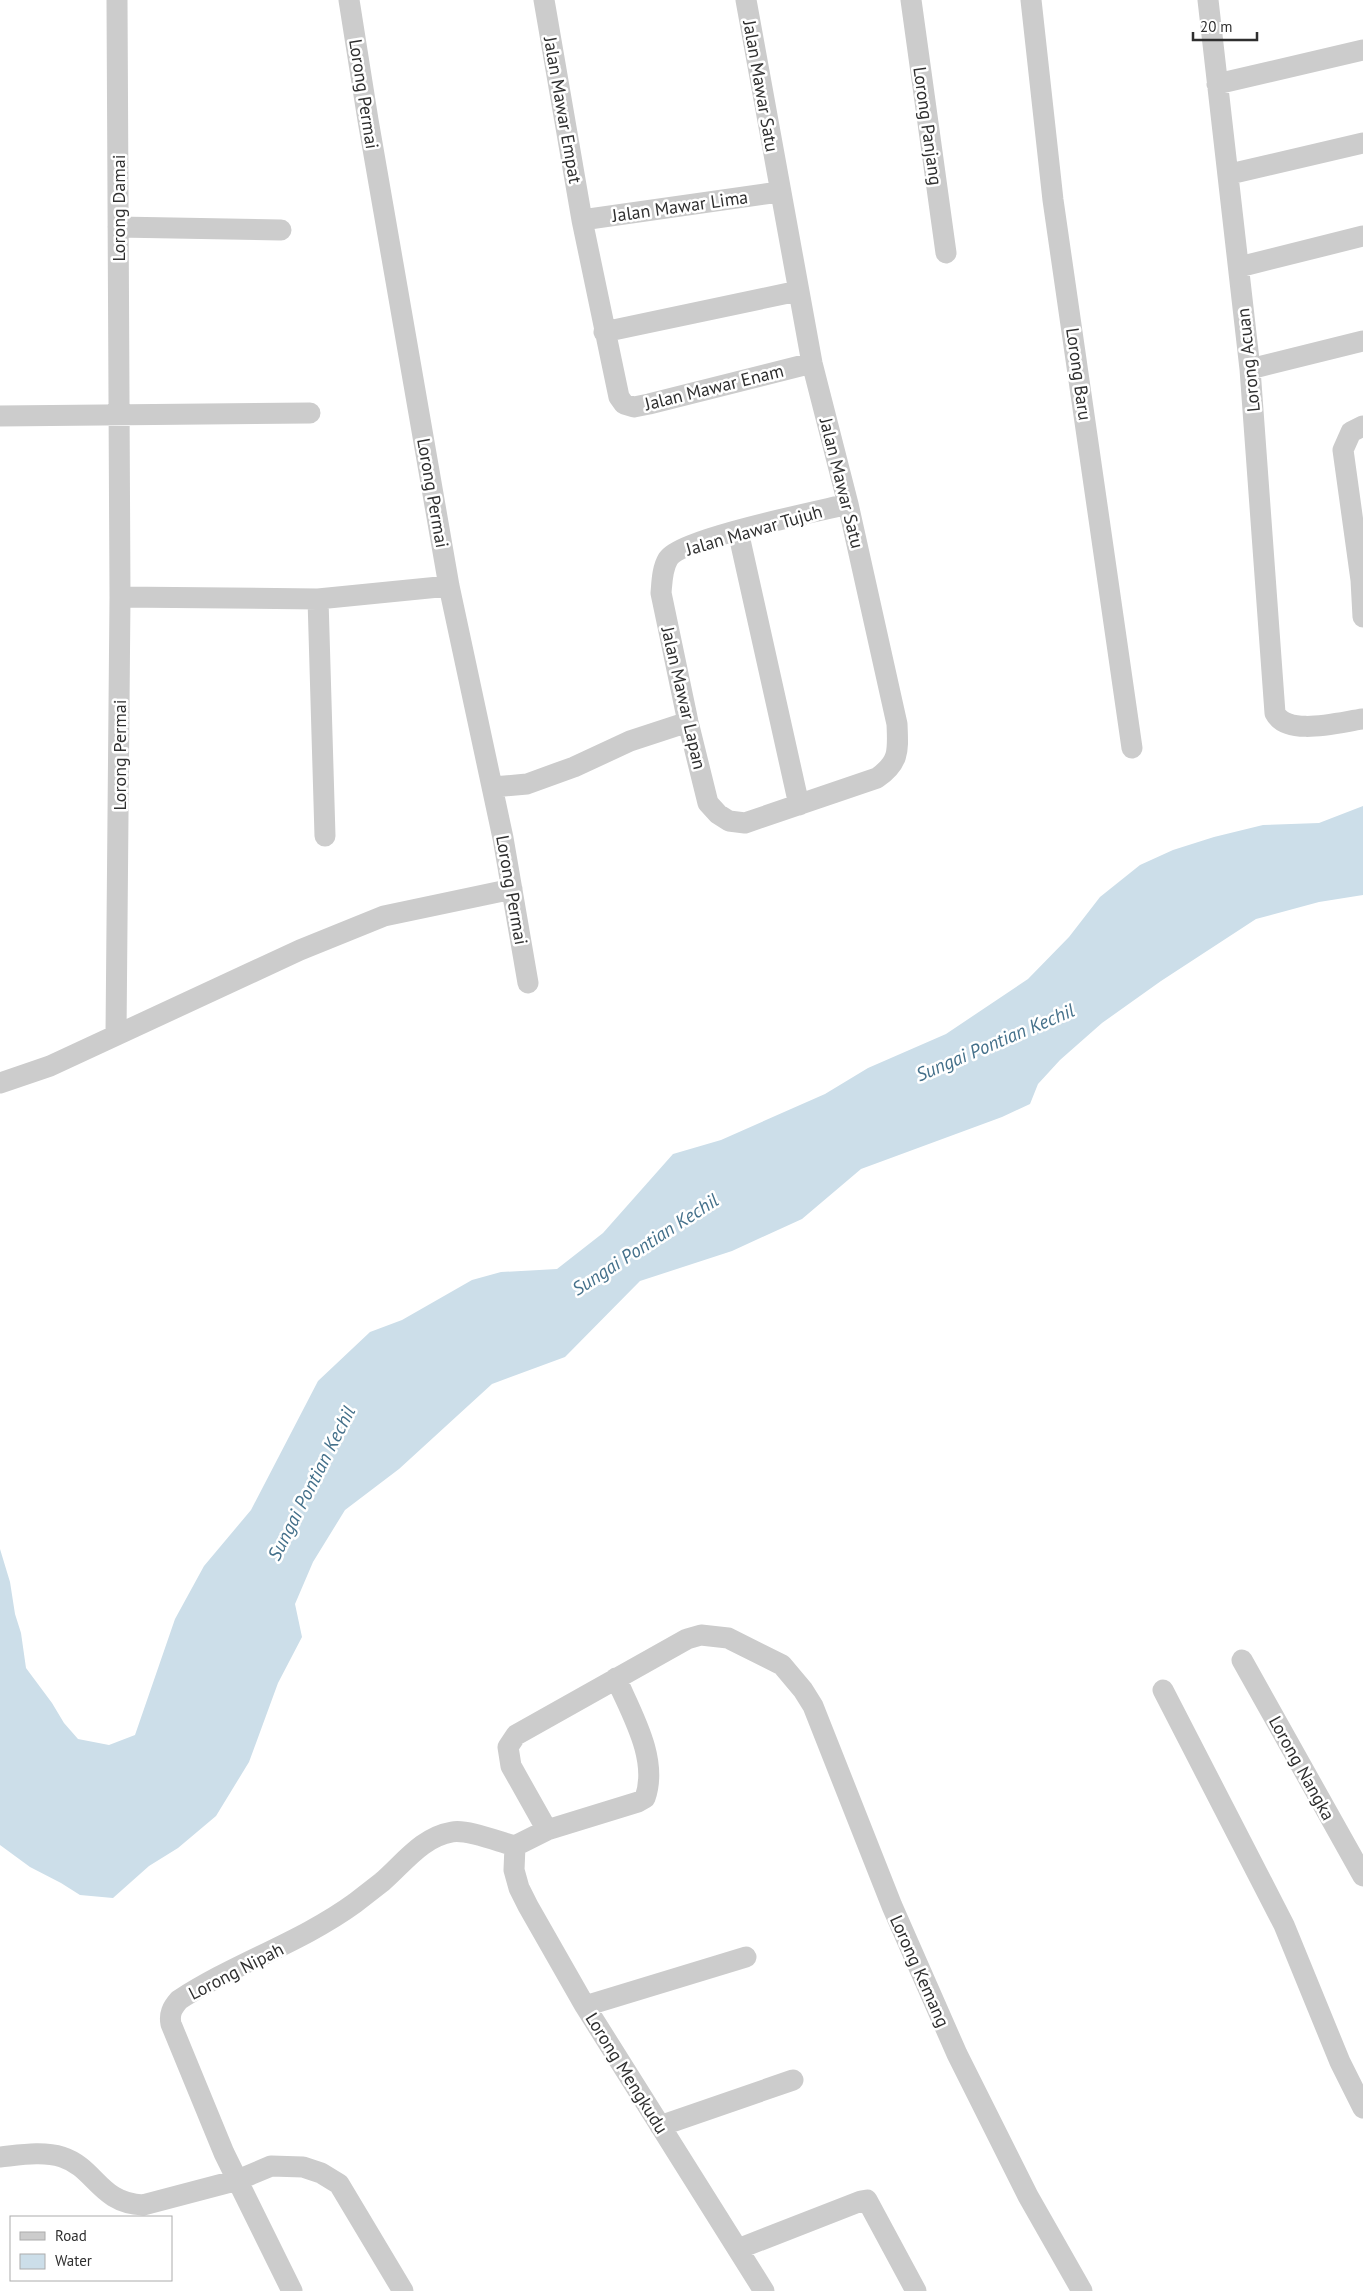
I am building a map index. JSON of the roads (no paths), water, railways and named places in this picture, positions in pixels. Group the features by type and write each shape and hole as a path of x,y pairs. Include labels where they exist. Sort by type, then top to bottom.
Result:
{"street":[{"name":"Lorong Damai","path":"116,0 119,416"},
{"name":"Lorong Permai","path":"349,0 449,586 493,786 528,983"},
{"name":"Jalan Mawar Empat","path":"544,0 582,220 619,397"},
{"name":"Jalan Mawar Satu","path":"708,804 729,821 745,823 877,778 892,765 898,745 897,724 848,504 812,363 779,192 746,0"},
{"name":"Lorong Panjang","path":"911,0 946,252"},
{"name":"Lorong Baru","path":"1031,0 1053,200 1132,748"},
{"name":"Lorong Acuan","path":"1208,0 1217,84 1230,174 1250,369 1275,713 1278,720 1286,725 1300,726 1363,719"},
{"path":"1217,84 1363,50"},
{"path":"1230,174 1363,143"},
{"name":"Jalan Mawar Lima","path":"582,220 779,192"},
{"path":"118,227 280,230"},
{"path":"1239,267 1363,236"},
{"path":"604,332 798,291"},
{"path":"1250,369 1363,341"},
{"name":"Jalan Mawar Enam","path":"619,397 624,404 634,406 649,404 812,363"},
{"path":"0,416 310,413"},
{"name":"Lorong Permai","path":"116,1034 120,597 119,416"},
{"path":"1363,426 1351,432 1343,450 1362,580 1363,617"},
{"name":"Jalan Mawar Tujuh","path":"661,593 663,573 669,558 680,549 738,531 848,504"},
{"path":"738,531 799,804"},
{"path":"120,597 350,598 449,586"},
{"name":"Jalan Mawar Lapan","path":"661,593 688,722 708,804"},
{"path":"318,599 325,836"},
{"path":"493,786 527,784 574,767 630,741 688,722"},
{"path":"0,1082 50,1066 300,950 384,916 512,889"},
{"name":"Lorong Kemang","path":"547,1830 511,1766 508,1756 511,1742 516,1735 687,1639 701,1635 728,1638 782,1665 792,1674 813,1706 892,1906 957,2054 1028,2196 1082,2291"},
{"name":"Lorong Nangka","path":"1242,1660 1363,1876"},
{"path":"515,1846 547,1830 638,1802 645,1798 649,1781 644,1745 616,1678"},
{"path":"1163,1690 1284,1926 1337,2054 1363,2108"},
{"name":"Lorong Nipah","path":"292,2291 238,2180 171,2024 171,2012 178,2000 219,1975 303,1937 338,1915 383,1881 415,1850 434,1839 453,1832 464,1832 515,1846"},
{"name":"Lorong Mengkudu","path":"515,1846 514,1870 519,1888 585,2006 764,2291"},
{"path":"585,2006 746,1957"},
{"path":"660,2126 793,2080"},
{"path":"0,2157 25,2154 62,2157 78,2167 107,2194 128,2204 143,2205 238,2180 271,2166 303,2167 321,2173 339,2184 403,2291"},
{"path":"738,2249 861,2200 867,2200 916,2291"}],"water":[{"name":"Sungai Pontian Kechil","path":"1363,806 1363,895 1319,902 1256,919 1161,981 1102,1023 1060,1060 1038,1084 1030,1104 1002,1117 861,1169 802,1219 732,1251 640,1281 565,1357 492,1384 399,1469 345,1510 313,1562 295,1604 302,1637 278,1683 249,1762 216,1816 178,1848 149,1866 113,1898 80,1895 30,1867 0,1845 0,1549 10,1582 26,1668 64,1723 78,1739 109,1745 135,1735 175,1619 204,1566 251,1510 318,1381 370,1332 402,1320 472,1280 501,1272 557,1269 603,1233 673,1154 721,1140 825,1094 868,1068 946,1034 1028,979 1069,937 1100,897 1140,865 1173,850 1214,837 1263,825 1319,823"}]}
